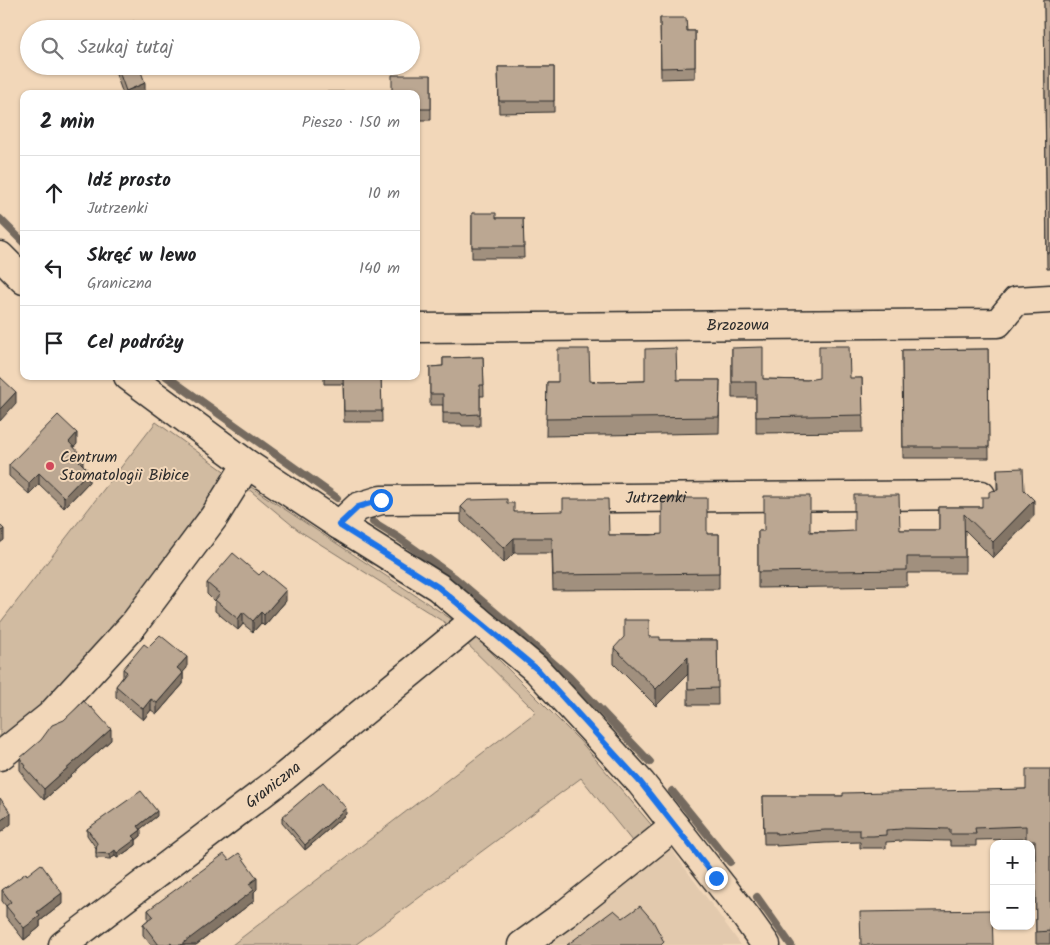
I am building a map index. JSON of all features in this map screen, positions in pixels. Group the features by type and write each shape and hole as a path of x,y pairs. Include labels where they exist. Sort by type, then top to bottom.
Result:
{"street":[{"path":"0,256 20,276"},
{"name":"Brzozowa","path":"420,328 998,323 1016,301 1050,299"},
{"path":"133,380 247,464 438,587 538,670 641,783 766,945"},
{"path":"0,756 50,716 134,624 214,517 247,464"},
{"name":"Jutrzenki","path":"339,525 358,507 381,500 981,495"},
{"name":"Graniczna","path":"64,945 285,776 476,619"},
{"path":"522,945 565,914 675,826"}],"shaded area":[{"path":"156,422 227,473 133,603 60,691 0,738 0,623"},
{"path":"246,487 251,487 471,632 580,741 666,842 636,846 581,778 355,945 232,945 536,712 447,624 298,530"},
{"path":"666,842 741,945 528,945"}],"building":[{"path":"1044,0 1050,0 1050,253 1047,253"},
{"path":"660,18 686,18 687,31 695,31 695,67 661,68"},
{"path":"498,67 554,67 554,101 499,101"},
{"path":"120,75 142,75 145,83 126,90"},
{"path":"392,75 431,75 431,109 420,109 420,90 392,90"},
{"path":"472,213 496,213 496,218 523,218 524,247 472,247"},
{"path":"819,346 849,346 850,378 862,378 863,415 756,417 756,382 732,382 732,348 763,347 763,379 807,380 819,378"},
{"path":"676,348 677,380 720,380 719,417 546,419 547,382 558,382 558,349 589,349 590,381 602,382 645,381 645,349"},
{"path":"988,349 989,447 903,447 902,350"},
{"path":"483,357 484,385 480,385 480,414 443,413 443,394 430,394 430,367 443,366 443,358"},
{"path":"0,377 16,392 0,409"},
{"path":"343,380 381,380 382,411 344,411"},
{"name":"Centrum Stomatologii Bibice","path":"58,415 77,433 69,442 83,457 79,461 89,471 64,497 39,473 29,483 9,465"},
{"path":"1023,468 1024,490 1034,500 993,542 964,514 965,557 907,557 907,570 758,572 758,531 764,531 764,496 810,496 810,532 833,532 854,531 854,495 899,495 900,530 939,530 939,507 982,507 982,497 989,497 989,492 998,490 997,469"},
{"path":"662,498 707,498 707,534 719,534 719,573 553,575 552,538 514,538 504,548 461,507 468,500 507,499 507,503 514,503 514,512 563,511 563,499 608,499 609,535 651,535 662,534"},
{"path":"233,553 259,575 263,571 286,590 264,615 261,612 253,621 243,612 238,619 215,600 220,594 207,583"},
{"path":"624,620 649,620 649,637 660,637 660,640 717,640 718,688 688,689 688,657 656,689 614,648 624,637"},
{"path":"160,635 187,657 177,668 183,673 157,703 151,699 143,709 116,686 127,672 123,669 144,644 148,647"},
{"path":"84,701 111,729 44,789 24,767 26,766 20,758 41,740 52,725 64,720"},
{"path":"1026,769 1050,769 1050,931 1036,932 1035,840 1026,840 1026,826 975,828 976,834 950,834 950,829 902,828 886,830 886,835 873,836 860,836 860,830 825,830 776,834 776,832 764,832 763,796 843,796 843,793 1026,789"},
{"path":"323,782 346,808 305,845 282,817"},
{"path":"141,791 157,811 138,826 141,830 133,836 136,839 117,853 115,850 110,854 96,853 97,843 87,829"},
{"path":"0,798 11,813 0,821"},
{"path":"239,853 257,878 249,884 254,890 181,945 172,945 171,943 159,945 143,924 153,916 148,910 224,854 229,860"},
{"path":"41,864 62,893 37,912 40,916 24,928 6,906 11,902 2,890"},
{"path":"640,906 653,921 664,942 661,945 567,945 614,910 623,918"},
{"path":"990,910 990,930 993,930 993,945 861,945 860,912"}],"waterway":[{"path":"0,219 20,239"},
{"path":"172,380 337,498"},
{"path":"373,522 455,578 516,630 569,677 650,762"},
{"path":"672,791 730,862"},
{"path":"757,897 791,945"}],"place":[{"name":"Centrum Stomatologii Bibice","path":"50,466"}],"route":[{"path":"381,500 358,507 339,525 438,587 538,670 641,783 716,878"}]}
